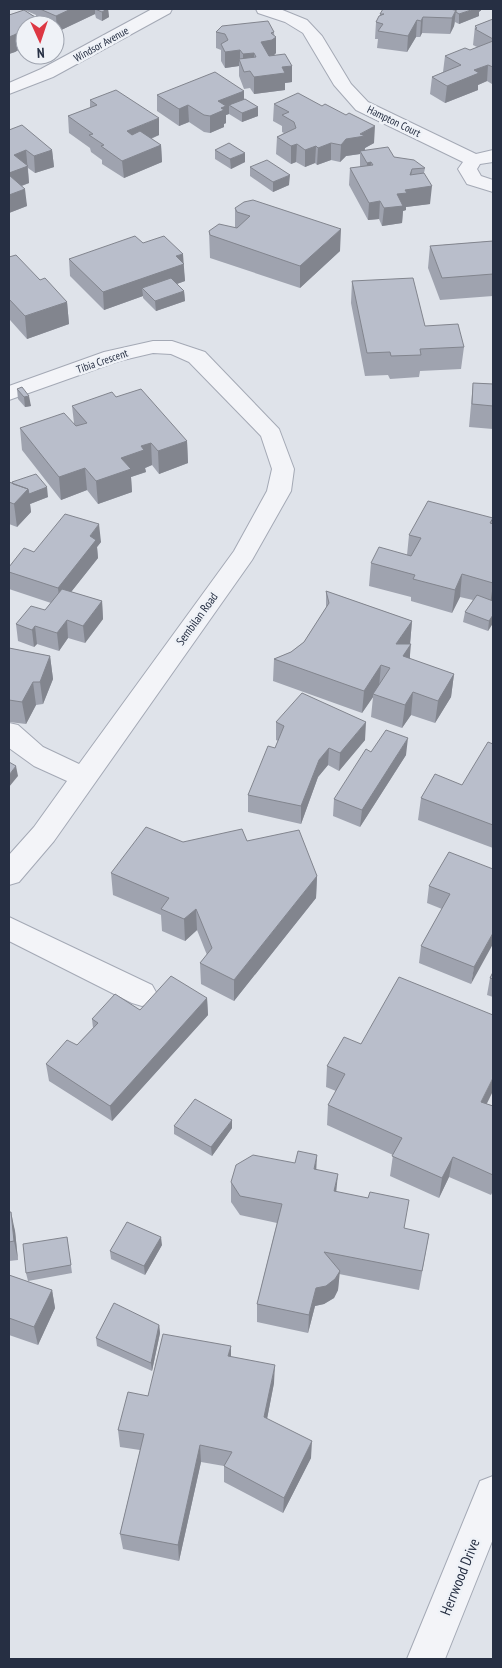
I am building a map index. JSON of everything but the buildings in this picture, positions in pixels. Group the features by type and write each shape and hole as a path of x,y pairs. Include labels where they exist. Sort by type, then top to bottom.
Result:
{"street":[{"name":"Windsor Avenue","path":"9,89 47,73 164,9"},
{"name":"Hampton Court","path":"264,9 293,19 306,27 314,36 340,81 362,106 474,160"},
{"path":"493,156 474,160 467,170 468,175 481,184 493,186"},
{"name":"Tibia Crescent","path":"9,394 125,352 150,347 167,347 197,357"},
{"name":"Sembilan Road","path":"9,874 44,834 244,554 279,491 283,469 271,434 197,357"},
{"path":"9,732 21,746 39,757 84,777"},
{"path":"9,928 142,994"},
{"name":"Herrwood Drive","path":"426,1659 493,1494"}]}
